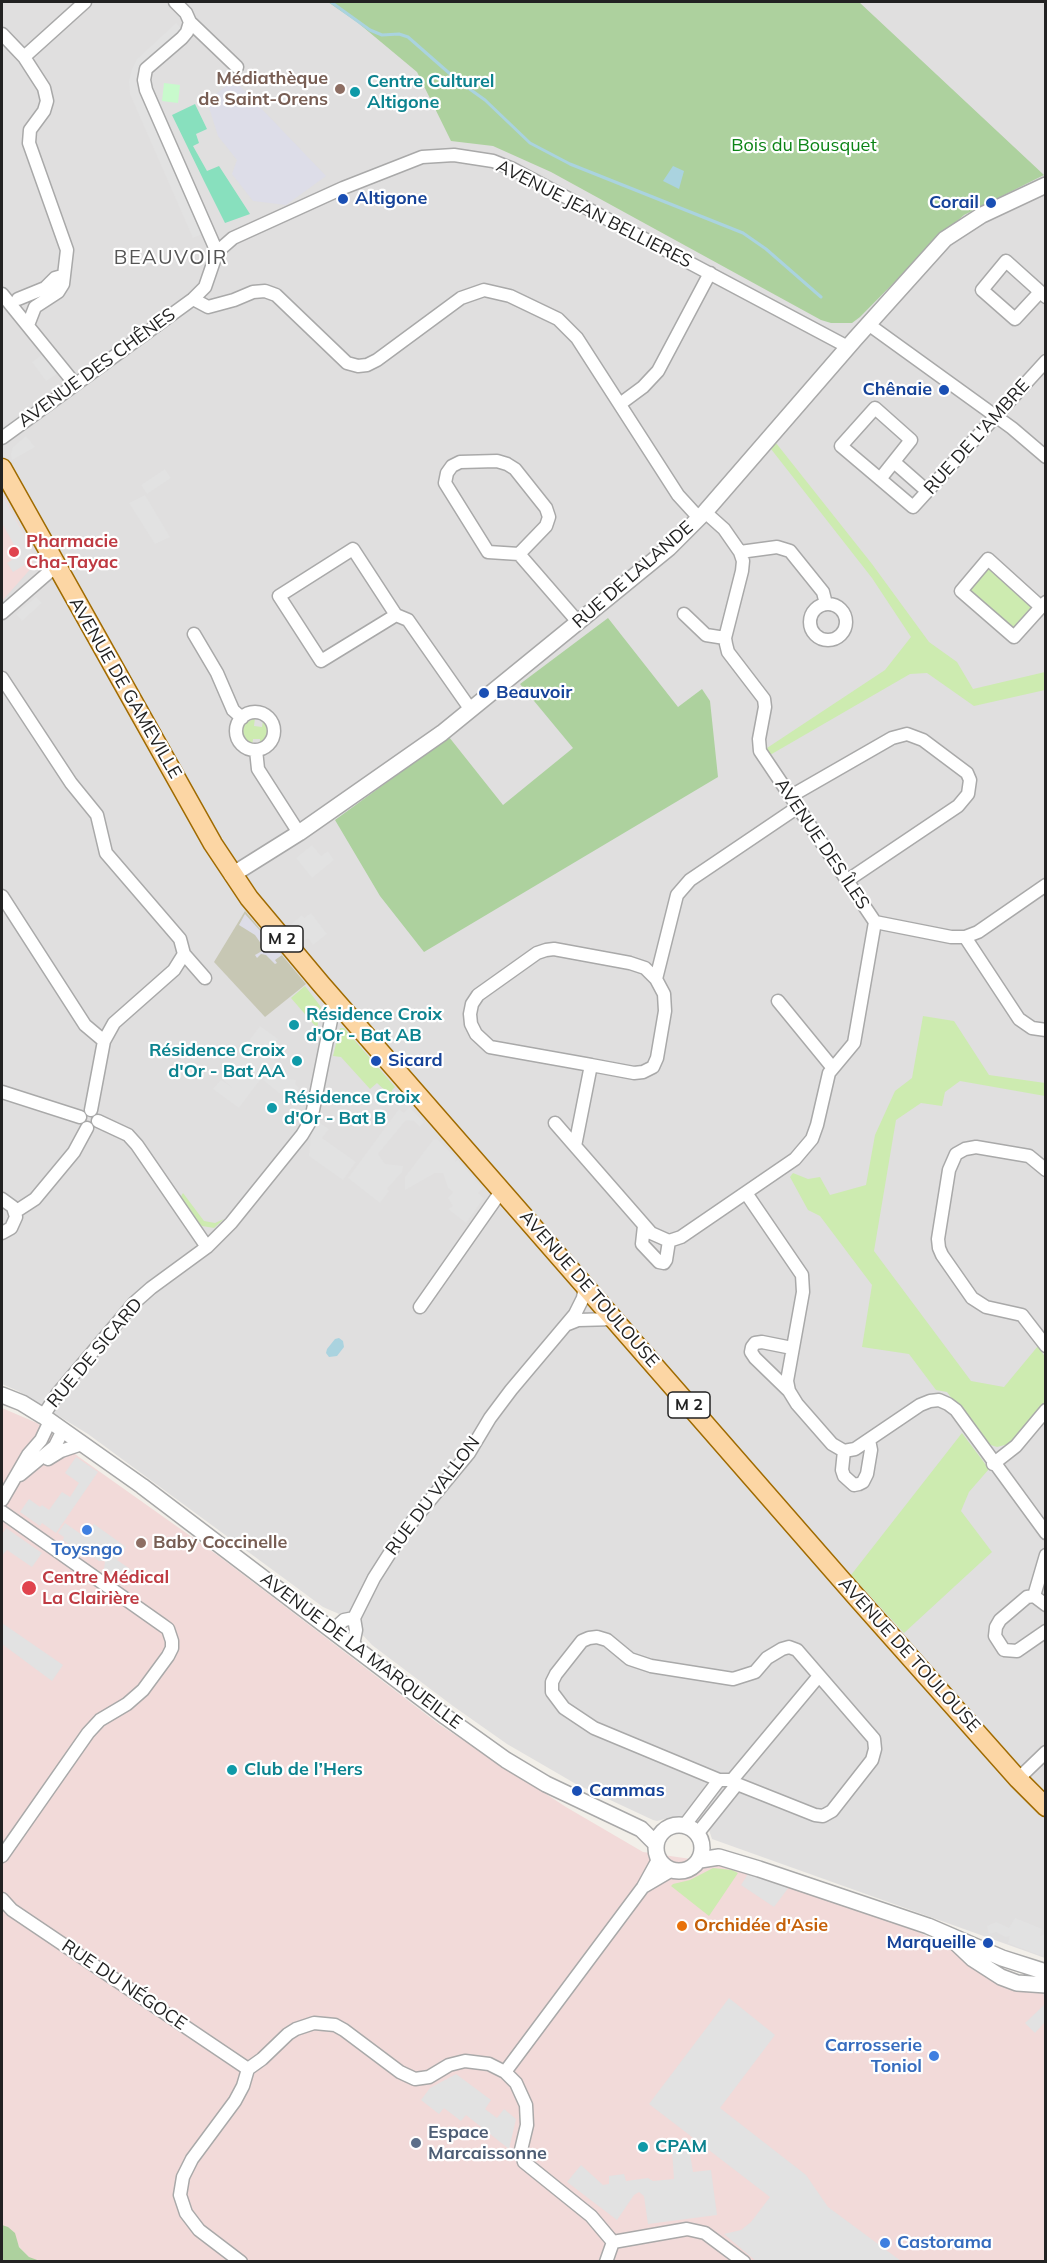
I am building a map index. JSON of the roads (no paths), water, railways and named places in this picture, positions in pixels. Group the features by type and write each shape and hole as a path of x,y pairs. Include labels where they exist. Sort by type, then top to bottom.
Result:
{"main road":[{"name":"AVENUE DE GAMEVILLE","path":"2,468 232,875"},
{"name":"AVENUE DE TOULOUSE","path":"232,875 264,917 335,1000 1018,1779 1046,1807"}],"street":[{"path":"24,57 85,2"},
{"path":"176,2 186,13 190,22 237,68"},
{"path":"190,22 182,38 146,69 144,80 146,90 217,252 205,287 193,299 208,307 254,292 265,291 276,296 347,363 368,365 461,298 484,290 510,296 558,319 577,338 678,495 724,530 740,552 742,571 725,638 706,635 684,614"},
{"path":"2,34 24,57 45,88 47,101 44,111 30,130 29,143 67,250 66,267 62,276 63,284 58,292 35,307 28,325"},
{"name":"AVENUE JEAN BELLIERES","path":"217,252 233,238 353,184 422,157 454,155 493,161 513,169 848,347"},
{"name":"RUE DE LALANDE","path":"232,875 299,833 388,772 471,710 669,548 702,515 945,239 982,215 1046,185"},
{"path":"1006,261 1043,295 1015,319 982,290 1006,261"},
{"path":"620,404 644,387 658,371 711,273"},
{"path":"18,300 45,288 55,278 62,276"},
{"path":"205,287 222,303"},
{"path":"2,294 35,307"},
{"path":"2,294 75,384"},
{"name":"AVENUE DES CHÊNES","path":"2,438 193,299"},
{"path":"868,324 996,416 1046,457"},
{"name":"RUE DE L'AMBRE","path":"880,479 911,440 874,408 841,446 912,507 1046,360"},
{"path":"519,554 546,526 549,517 546,508 515,470 507,464 497,461 460,462 452,466 447,473 446,483 488,552 519,554 578,622"},
{"path":"894,462 927,491"},
{"path":"740,552 777,547 790,551 823,592 826,604"},
{"path":"396,615 321,661 279,596 352,549 396,615 408,620 471,710"},
{"path":"988,559 1043,604 1014,637 960,591 988,559"},
{"path":"2,613 56,566"},
{"path":"194,634 217,673 233,710 242,718"},
{"name":"AVENUE DES ÎLES","path":"669,1241 681,1238 795,1159 805,1149 818,1125 826,1081 832,1067 845,1056 854,1043 875,922 763,757 759,746 765,707 764,699 728,652 725,638"},
{"path":"2,678 70,783 97,815 106,853 180,939 184,954 205,978"},
{"path":"256,713 266,716 273,725 272,740 264,748 256,750 244,746 238,738 237,727 242,718 256,713"},
{"path":"791,796 892,738 907,734 923,740 967,773 970,787 965,801 848,880"},
{"path":"256,750 258,768 299,833"},
{"path":"656,979 674,903 683,887 798,807"},
{"path":"875,922 951,937 965,937 978,932 1046,885"},
{"path":"2,897 86,1025 104,1041"},
{"path":"965,937 1019,1019 1032,1028 1046,1030"},
{"path":"554,949 630,963 645,968 656,979 664,994 665,1011 657,1058 653,1067 643,1072 634,1073 490,1047 476,1034 471,1024 472,1004 478,995 537,953 546,950 554,949"},
{"path":"91,1110 104,1041 114,1023 174,970 184,954"},
{"name":"RUE DE SICARD","path":"2,1500 28,1455 41,1440 46,1418 58,1393 134,1303 207,1247 231,1223 302,1135 310,1120 335,1000"},
{"path":"778,1001 832,1067"},
{"path":"575,1146 591,1065"},
{"path":"2,1092 80,1118"},
{"path":"15,1212 35,1199 74,1152 93,1125 98,1115 91,1110 85,1111 80,1118 81,1124 93,1125 128,1135 207,1247"},
{"path":"555,1123 644,1226 657,1237 669,1241 664,1263 659,1263 642,1244 644,1226"},
{"path":"1046,1170 1029,1156 976,1147 965,1149 956,1155 949,1170 938,1239 942,1256 972,1298 986,1307 1022,1315 1046,1346"},
{"path":"420,1307 502,1190"},
{"path":"746,1193 802,1275 803,1292 787,1381 789,1391"},
{"path":"2,1199 9,1202 15,1212 11,1228 2,1233"},
{"name":"RUE DU VALLON","path":"353,1645 356,1630 354,1618 378,1571 402,1534 469,1453 490,1418 511,1390 568,1324 580,1304 585,1285"},
{"path":"568,1324 578,1320 615,1319"},
{"path":"792,1348 762,1342 755,1343 751,1352 789,1391 797,1404 832,1444 844,1450 855,1449 920,1405 939,1400 956,1410 993,1464 1046,1533"},
{"name":"AVENUE DE LA MARQUEILLE","path":"2,1395 22,1403 46,1418 160,1499 446,1717 528,1774 641,1829 666,1830"},
{"path":"993,1464 1016,1446 1046,1410"},
{"path":"14,1480 55,1446 63,1430"},
{"path":"844,1450 842,1470 844,1476 854,1485 859,1484 863,1482 867,1474 871,1450 869,1440"},
{"path":"26,1471 61,1451 82,1444"},
{"path":"2,1512 168,1629 172,1641 168,1656 143,1690 127,1704 100,1720 88,1733 2,1856"},
{"path":"1034,1596 1046,1555"},
{"path":"1046,1605 1034,1596 1027,1597 1000,1620 994,1635 1004,1650 1017,1652 1046,1631"},
{"path":"333,1629 344,1620 354,1618"},
{"path":"597,1637 607,1640 630,1659 651,1666 733,1679 755,1672 767,1658 789,1647 797,1650 874,1739 873,1760 832,1811 823,1816 815,1815 729,1781 594,1728 575,1717 556,1700 552,1692 552,1682 556,1674 582,1641 597,1637"},
{"path":"658,1851 665,1866 672,1869 689,1869 696,1842 729,1781 818,1677"},
{"path":"1018,1779 1046,1752"},
{"path":"696,1842 729,1781"},
{"path":"505,2072 643,1887 666,1830 676,1826 719,1857 928,1926 1002,1958 1046,1972"},
{"name":"AVENUE DE LA MARQUEILLE","path":"641,1829 658,1851"},
{"path":"643,1887 672,1869"},
{"name":"RUE DU NÉGOCE","path":"2,1899 12,1910 248,2069"},
{"path":"948,1936 973,1959 1001,1977 1017,1983 1046,1985"},
{"path":"241,2262 191,2222 182,2205 180,2195 187,2169 235,2101 248,2069 288,2034 314,2023 335,2025 400,2072 415,2079 429,2077 449,2065 465,2061 481,2061 505,2072 516,2083 526,2105 527,2125 521,2150 524,2162 591,2216 614,2242"},
{"path":"614,2242 677,2230 696,2230 705,2233 744,2262"},
{"path":"606,2262 614,2242"}],"water":[{"path":"673,166 684,171 679,189 663,181"},
{"path":"339,1338 343,1341 344,1347 337,1356 329,1357 326,1353 327,1349 335,1339"}],"waterway":[{"path":"331,2 370,30 382,35 399,34 408,37 457,80 485,100 530,143 570,164 743,233 766,249 821,297"}],"place":[{"name":"Médiathèque de Saint-Orens","path":"340,89"},
{"name":"Centre Culturel Altigone","path":"355,92"},
{"name":"Altigone","path":"343,199"},
{"name":"Corail","path":"991,203"},
{"name":"Chênaie","path":"944,390"},
{"name":"Pharmacie Cha-Tayac","path":"14,552"},
{"name":"Beauvoir","path":"484,693"},
{"name":"Résidence Croix d'Or - Bat AB","path":"294,1025"},
{"name":"Résidence Croix d'Or - Bat AA","path":"297,1061"},
{"name":"Sicard","path":"376,1061"},
{"name":"Résidence Croix d'Or - Bat B","path":"272,1108"},
{"name":"Toysngo","path":"87,1530"},
{"name":"Baby Coccinelle","path":"141,1543"},
{"name":"Centre Médical La Clairière","path":"29,1588"},
{"name":"Club de l’Hers","path":"232,1770"},
{"name":"Cammas","path":"577,1791"},
{"name":"Orchidée d'Asie","path":"682,1926"},
{"name":"Marqueille","path":"988,1943"},
{"name":"Carrosserie Toniol","path":"934,2056"},
{"name":"Espace Marcaissonne","path":"416,2143"},
{"name":"CPAM","path":"643,2147"},
{"name":"Castorama","path":"885,2243"}],"district":[{"name":"BEAUVOIR","path":"171,258"}],"park label":[{"name":"Bois du Bousquet","path":"804,146"}]}
